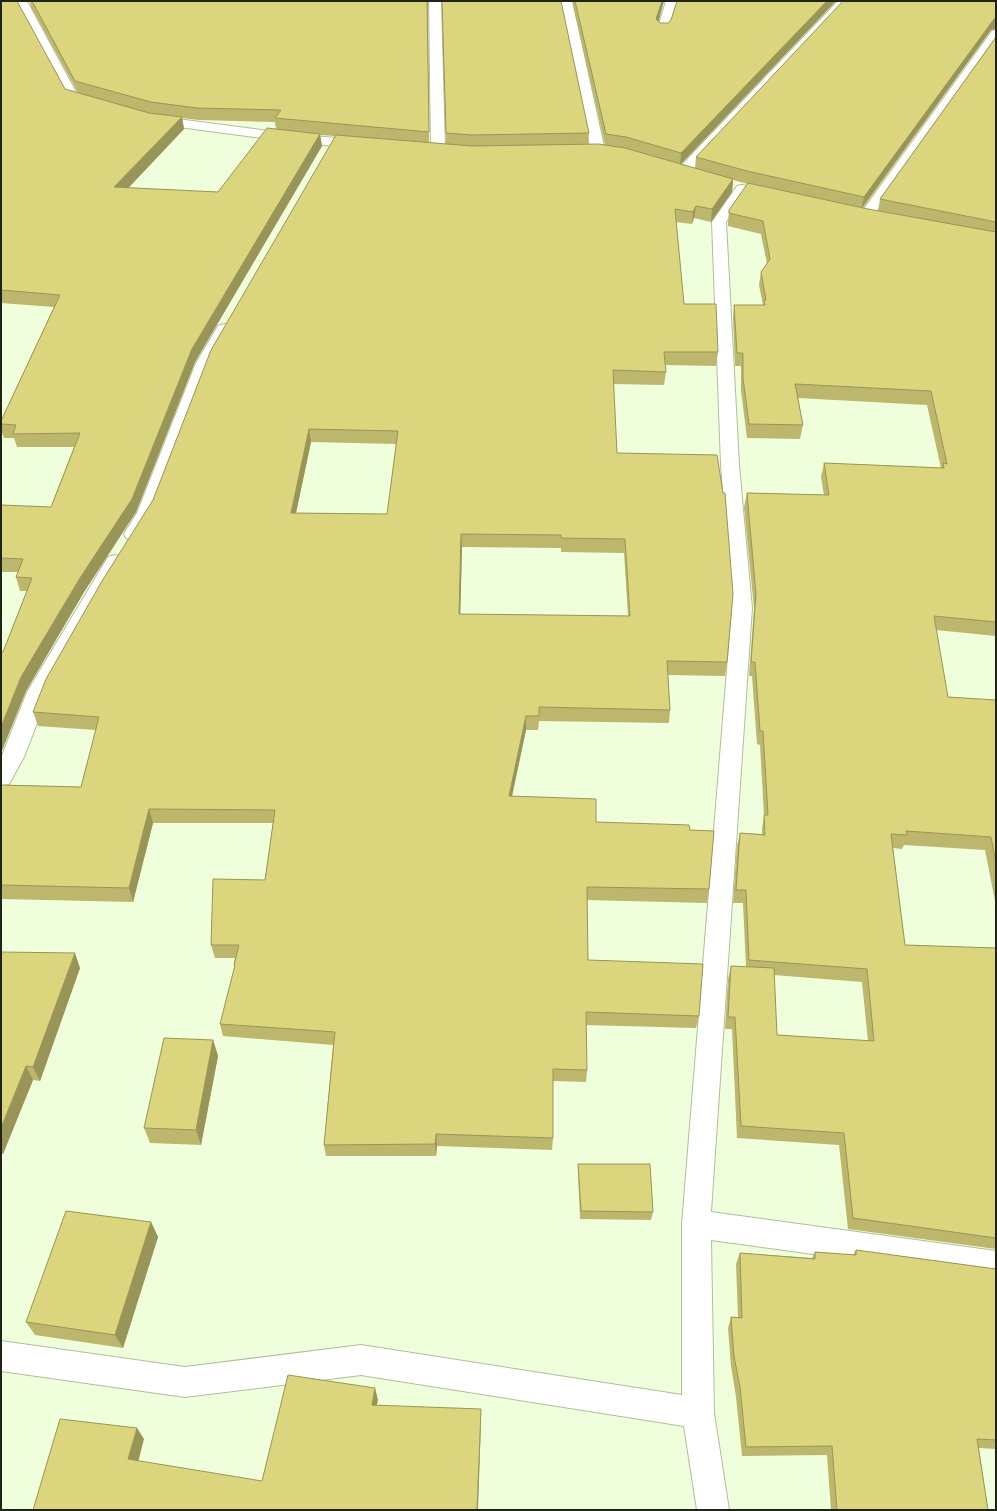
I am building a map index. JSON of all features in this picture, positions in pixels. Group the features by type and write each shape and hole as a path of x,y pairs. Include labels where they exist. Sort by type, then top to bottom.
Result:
{"street":[{"path":"435,1 438,150"},
{"path":"566,1 605,152 583,151"},
{"path":"663,31 672,1"},
{"path":"684,171 844,1"},
{"path":"8,3 37,2"},
{"path":"22,3 72,97 108,107"},
{"path":"866,216 996,34"},
{"path":"145,118 328,149 377,146"},
{"path":"423,149 452,151"},
{"path":"669,167 698,176"},
{"path":"712,1510 698,1413 696,1224 742,608 730,465 720,222 742,189"},
{"path":"850,212 881,219"},
{"path":"1,778 13,757 38,692 95,593 146,512 204,364 232,315"},
{"path":"696,1224 996,1265"},
{"path":"1,1356 185,1382 361,1360 698,1413"}],"building":[{"path":"1,1 17,1 65,89 149,113 182,117 114,187 218,192 267,128 320,134 192,349 132,499 80,578 21,677 1,727 1,652 3,652 32,578 16,577 23,559 1,558 1,505 51,507 80,433 13,434 16,425 1,424 1,421 60,295 1,290"},
{"path":"32,1 427,1 429,132 275,118 281,110 197,108 151,102 75,81"},
{"path":"442,1 561,1 589,133 472,135 446,133"},
{"path":"575,1 662,1 656,19 660,23 668,23 671,20 677,1 827,1 681,153 626,137 606,134"},
{"path":"843,1 996,1 996,18 864,197 747,171 696,157"},
{"path":"996,37 996,222 880,199"},
{"path":"336,135 472,146 599,144 625,148 733,179 712,209 696,206 693,212 675,209 684,304 716,304 718,352 664,352 666,372 613,370 617,453 717,455 723,493 725,493 733,594 727,662 667,661 670,710 539,707 539,716 526,716 509,796 596,799 596,822 689,825 690,830 714,831 709,889 587,887 588,960 703,964 699,1016 586,1012 587,1070 553,1069 553,1138 436,1134 435,1144 324,1145 335,1032 220,1024 239,945 211,945 213,879 265,880 275,810 149,809 129,888 1,885 1,785 81,787 99,717 33,712 46,679 102,581 153,500 211,350","holes":["309,429 398,431 387,514 291,513","461,534 561,535 561,538 625,539 630,616 459,614"]},
{"path":"748,183 868,209 996,232 996,622 934,616 948,697 996,700 996,863 991,837 906,831 907,835 891,834 905,945 996,948 996,1238 853,1218 844,1133 741,1126 735,1017 728,1017 731,966 774,968 777,1035 874,1041 867,969 749,960 746,890 736,890 740,833 765,835 764,815 768,815 763,731 760,731 755,662 751,662 756,594 747,493 829,495 824,463 944,468 943,463 947,464 931,391 795,384 803,425 749,424 743,378 743,353 737,353 734,305 765,305 764,300 766,300 761,272 770,259 763,221 729,213 729,210"},
{"path":"1,952 75,953 33,1067 26,1066 1,1128"},
{"path":"164,1038 213,1040 196,1130 144,1128"},
{"path":"578,1164 650,1164 653,1212 581,1211"},
{"path":"66,1211 151,1222 115,1335 26,1322"},
{"path":"856,1250 996,1269 996,1440 977,1439 988,1510 837,1510 832,1446 746,1447 740,1387 734,1356 731,1317 742,1318 740,1253 815,1259 815,1252 856,1255"},
{"path":"288,1375 375,1388 372,1405 481,1409 477,1510 33,1510 60,1419 137,1428 128,1459 262,1481"}]}
